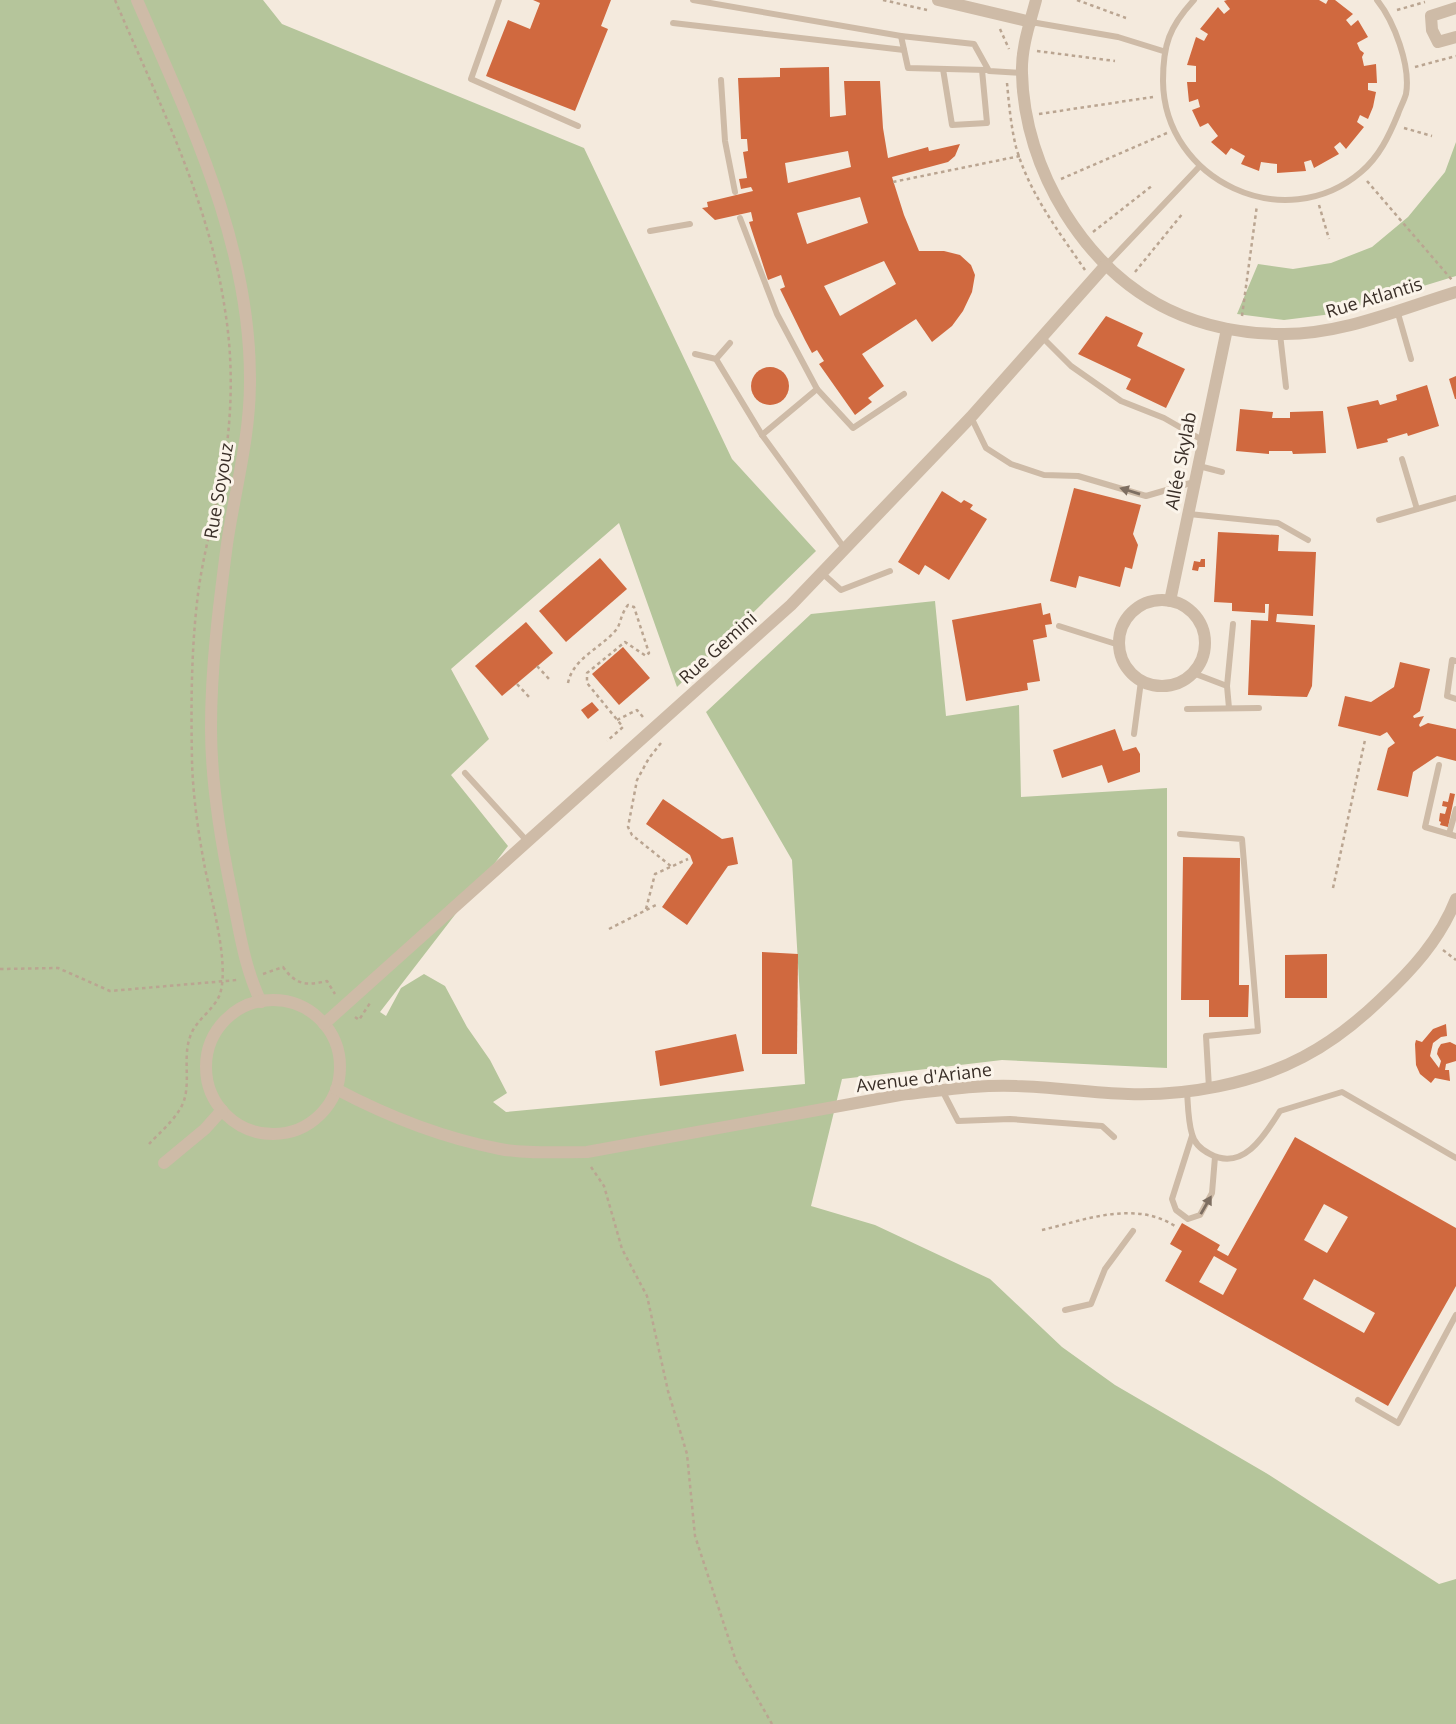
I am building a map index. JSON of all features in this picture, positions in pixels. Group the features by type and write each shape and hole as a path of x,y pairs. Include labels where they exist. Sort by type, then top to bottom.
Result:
{"street":[{"name":"Rue Soyouz","path":"136,0 204,152 233,245 245,313 250,381 248,408 243,461 228,540 215,635 211,729 215,794 224,859 250,979 261,1002"},
{"name":"Rue Atlantis","path":"1036,0 1023,50 1022,73 1027,116 1036,152 1048,186 1083,242 1105,266 1129,286 1174,313 1213,326 1280,334 1322,332 1456,292"},
{"path":"936,6 1031,22"},
{"path":"1456,8 1431,16 1432,30 1438,42 1456,37"},
{"name":"Rue Gemini","path":"324,1024 792,605 971,417 1105,266"},
{"name":"Allée Skylab","path":"1170,601 1227,328"},
{"path":"1157,601 1170,601 1182,606 1200,624 1204,636 1204,649 1193,673 1182,681 1168,685 1141,681 1130,672 1122,659 1119,645 1125,621 1145,604 1157,601"},
{"name":"Avenue d'Ariane","path":"336,1090 359,1102 441,1134 502,1149 587,1152 900,1095 942,1090 1014,1085 1130,1094 1209,1088 1256,1076 1303,1057 1354,1024 1403,978 1433,942 1455,905"},
{"path":"273,1001 295,1004 306,1009 324,1024 335,1044 340,1067 336,1090 316,1118 296,1130 273,1134 250,1130 240,1125 215,1101 207,1079 207,1055 222,1024 230,1016 250,1005 273,1001"},
{"path":"164,1163 205,1129 222,1110"}],"lane":[{"path":"499,0 471,79 578,126"},
{"path":"693,0 901,36 974,44 986,70 987,123 952,125 943,69"},
{"path":"1194,0 1180,15 1163,51 1164,96 1174,130 1199,167 1230,188 1258,197 1295,200 1326,193 1361,173 1383,148 1394,125 1406,93 1405,69 1399,41 1388,13 1377,0"},
{"path":"1031,22 1118,37 1163,51"},
{"path":"673,23 904,50"},
{"path":"901,36 908,68 1022,73"},
{"path":"721,80 725,141 735,192"},
{"path":"1105,266 1199,167"},
{"path":"740,218 777,314 817,389 853,428 904,394"},
{"path":"650,232 690,223"},
{"path":"1396,310 1411,359"},
{"path":"1280,334 1286,387"},
{"path":"1042,337 1071,366 1121,401 1164,418 1204,441"},
{"path":"716,359 730,343"},
{"path":"695,354 716,359 762,435 845,549"},
{"path":"762,435 817,389"},
{"path":"971,417 986,448 1011,464 1044,475 1078,476 1146,496 1196,481"},
{"path":"1402,459 1418,509"},
{"path":"1199,466 1222,472"},
{"path":"1380,520 1456,498"},
{"path":"1189,514 1278,523 1308,540"},
{"path":"822,573 841,590 890,571"},
{"path":"1229,708 1227,686 1233,624"},
{"path":"1059,626 1119,645"},
{"path":"1456,661 1452,660 1447,696 1456,699"},
{"path":"1193,673 1227,686"},
{"path":"1134,734 1141,681"},
{"path":"1187,709 1259,708"},
{"path":"1439,765 1425,827 1453,835 1456,809"},
{"path":"464,772 527,842"},
{"path":"1180,834 1241,839 1258,1031 1206,1036 1209,1088"},
{"path":"942,1090 958,1121 1010,1119 1101,1126 1114,1137"},
{"path":"1187,1091 1192,1136 1172,1199 1176,1210 1188,1219 1200,1215 1212,1193 1215,1157"},
{"path":"1192,1136 1201,1150 1215,1157 1240,1157 1262,1141 1280,1111 1342,1092 1456,1158"},
{"path":"1065,1310 1091,1304 1105,1269 1133,1231"},
{"path":"1358,1400 1398,1423 1456,1315"}],"path":[{"path":"115,0 197,192 217,262 226,312 230,357 230,416 222,475 198,593 192,668 192,766 204,860 218,928 220,995 192,1032 186,1056 186,1095 181,1108 149,1144"},
{"path":"883,0 936,6"},
{"path":"1077,0 1126,18"},
{"path":"1388,13 1431,0"},
{"path":"999,27 1007,39 1010,52 1006,72 1009,104 1020,156 1051,221 1092,282"},
{"path":"1023,50 1115,61"},
{"path":"1405,69 1456,56"},
{"path":"1027,116 1164,96"},
{"path":"1394,125 1432,136"},
{"path":"1048,186 1174,130"},
{"path":"893,182 1020,156"},
{"path":"1361,173 1456,285"},
{"path":"1093,232 1153,185"},
{"path":"1317,195 1329,239"},
{"path":"1242,316 1258,197"},
{"path":"1135,272 1183,213"},
{"path":"568,683 570,670 618,628 621,614 628,605 634,607 649,653 646,656 641,654 625,642 587,673 587,683 623,727 607,741"},
{"path":"537,666 550,680"},
{"path":"517,684 530,698"},
{"path":"617,720 637,710 643,717"},
{"path":"604,715 609,711"},
{"path":"663,740 649,758 638,780 628,827 632,835 672,867"},
{"path":"1333,888 1365,740"},
{"path":"646,909 655,874 688,859"},
{"path":"609,929 656,905"},
{"path":"0,969 58,968 110,991 250,979 283,967 290,977 300,982 313,985 327,981 341,1006 359,1020"},
{"path":"587,1152 590,1166 604,1186 622,1248 647,1296 668,1391 687,1454 695,1536 736,1661 772,1724"},
{"path":"1042,1230 1129,1212 1155,1216 1175,1226"}],"green space":[{"path":"0,0 263,0 282,24 584,148 732,459 816,551 677,687 619,523 451,669 489,739 451,775 508,846 380,1012 386,1016 401,988 424,974 445,986 507,1093 493,1102 506,1112 805,1084 792,860 706,712 811,614 935,601 946,716 1019,705 1021,797 1167,788 1167,1068 1002,1060 842,1079 811,1206 875,1225 990,1279 1062,1347 1115,1385 1266,1473 1439,1584 1456,1579 1456,1724 0,1724"},
{"path":"1456,142 1456,276 1332,314 1284,320 1237,314 1258,264 1293,269 1331,263 1372,247 1408,217 1445,172"}],"building":[{"path":"533,0 611,0 601,26 608,29 575,111 486,76 508,20 530,29 540,3"},
{"path":"1319,0 1326,4 1328,0 1335,0 1353,14 1346,20 1351,26 1358,20 1368,37 1357,43 1364,53 1364,66 1376,64 1377,83 1368,83 1368,90 1376,92 1373,107 1368,119 1360,115 1357,122 1364,127 1346,149 1340,142 1334,147 1339,154 1314,168 1311,160 1304,162 1306,171 1277,173 1277,164 1261,162 1259,171 1241,164 1245,156 1231,148 1226,155 1211,142 1218,136 1208,123 1200,127 1192,110 1200,107 1198,99 1189,102 1187,82 1196,82 1196,66 1187,65 1196,37 1204,41 1208,34 1200,29 1218,7 1224,14 1230,9 1224,1"},
{"path":"829,67 830,117 846,115 844,81 880,81 888,158 928,147 929,151 960,144 955,156 948,162 892,177 919,251 944,251 960,255 971,265 975,275 972,292 952,326 932,342 916,319 862,354 884,386 868,398 872,402 855,415 819,364 824,361 817,350 812,353 805,340 780,289 785,287 781,275 768,280 749,222 753,221 751,212 715,220 702,208 708,207 707,202 753,191 751,187 741,189 739,179 747,178 743,152 748,151 747,139 741,139 738,78 780,77 780,68","holes":["848,151 851,167 788,183 785,163","860,197 868,223 807,244 797,213","884,261 896,284 840,316 824,286"]},
{"path":"1106,316 1143,333 1137,346 1185,369 1166,408 1126,389 1131,379 1078,354"},
{"path":"770,367 784,372 789,386 784,400 770,405 756,400 751,386 756,372"},
{"path":"1456,376 1456,399 1455,399 1449,379"},
{"path":"1427,385 1439,426 1357,449 1347,407 1378,400 1380,405 1397,400 1396,395"},
{"path":"1240,409 1273,412 1272,418 1290,418 1290,412 1323,411 1326,453 1293,454 1292,451 1269,451 1269,454 1236,451"},
{"path":"1074,488 1141,505 1133,534 1138,545 1132,569 1125,567 1120,587 1079,576 1076,588 1050,581"},
{"path":"942,491 961,503 964,500 973,505 970,509 987,519 949,580 925,565 919,575 898,562"},
{"path":"1218,532 1279,535 1278,551 1316,552 1313,616 1277,614 1276,622 1315,625 1312,686 1307,697 1248,695 1251,620 1268,621 1269,604 1265,604 1265,613 1232,611 1232,603 1214,602"},
{"path":"600,558 627,589 566,642 539,611"},
{"path":"1205,559 1205,567 1199,567 1198,571 1192,570 1194,561 1200,562"},
{"path":"1041,603 1043,615 1050,613 1052,624 1045,625 1047,637 1033,640 1040,681 1027,683 1028,690 966,701 952,620"},
{"path":"526,622 553,653 502,696 475,666"},
{"path":"623,647 650,678 619,705 592,674"},
{"path":"1400,662 1430,669 1420,711 1413,716 1424,716 1420,727 1428,723 1456,729 1456,761 1437,756 1413,772 1408,797 1377,790 1388,748 1395,743 1387,732 1380,736 1338,726 1345,696 1371,702 1394,687"},
{"path":"592,702 599,710 588,719 581,710"},
{"path":"1115,729 1123,751 1136,747 1140,754 1140,772 1108,783 1102,765 1062,778 1053,750"},
{"path":"1450,793 1455,794 1448,827 1440,825 1439,821 1440,813 1445,814 1447,807 1442,806 1443,801 1448,802"},
{"path":"663,799 722,839 733,837 738,864 728,866 687,925 662,907 693,863 690,855 646,824"},
{"path":"1183,857 1240,858 1239,985 1249,985 1248,1017 1209,1017 1209,1000 1181,1000"},
{"path":"762,952 798,954 797,1054 762,1054"},
{"path":"1327,954 1327,998 1285,998 1285,955"},
{"path":"1446,1024 1447,1036 1433,1043 1430,1056 1439,1068 1441,1061 1437,1054 1438,1049 1441,1044 1450,1042 1456,1045 1456,1061 1446,1064 1445,1070 1449,1070 1450,1081 1435,1078 1431,1083 1420,1074 1416,1065 1416,1040 1422,1042 1433,1029"},
{"path":"736,1034 744,1071 660,1086 655,1051"},
{"path":"1295,1137 1456,1228 1456,1286 1388,1406 1165,1281 1182,1251 1170,1244 1182,1223 1220,1245 1217,1250 1228,1256","holes":["1324,1204 1348,1217 1327,1253 1304,1240","1214,1256 1237,1269 1223,1295 1199,1282","1314,1279 1375,1313 1364,1333 1303,1299"]}]}
